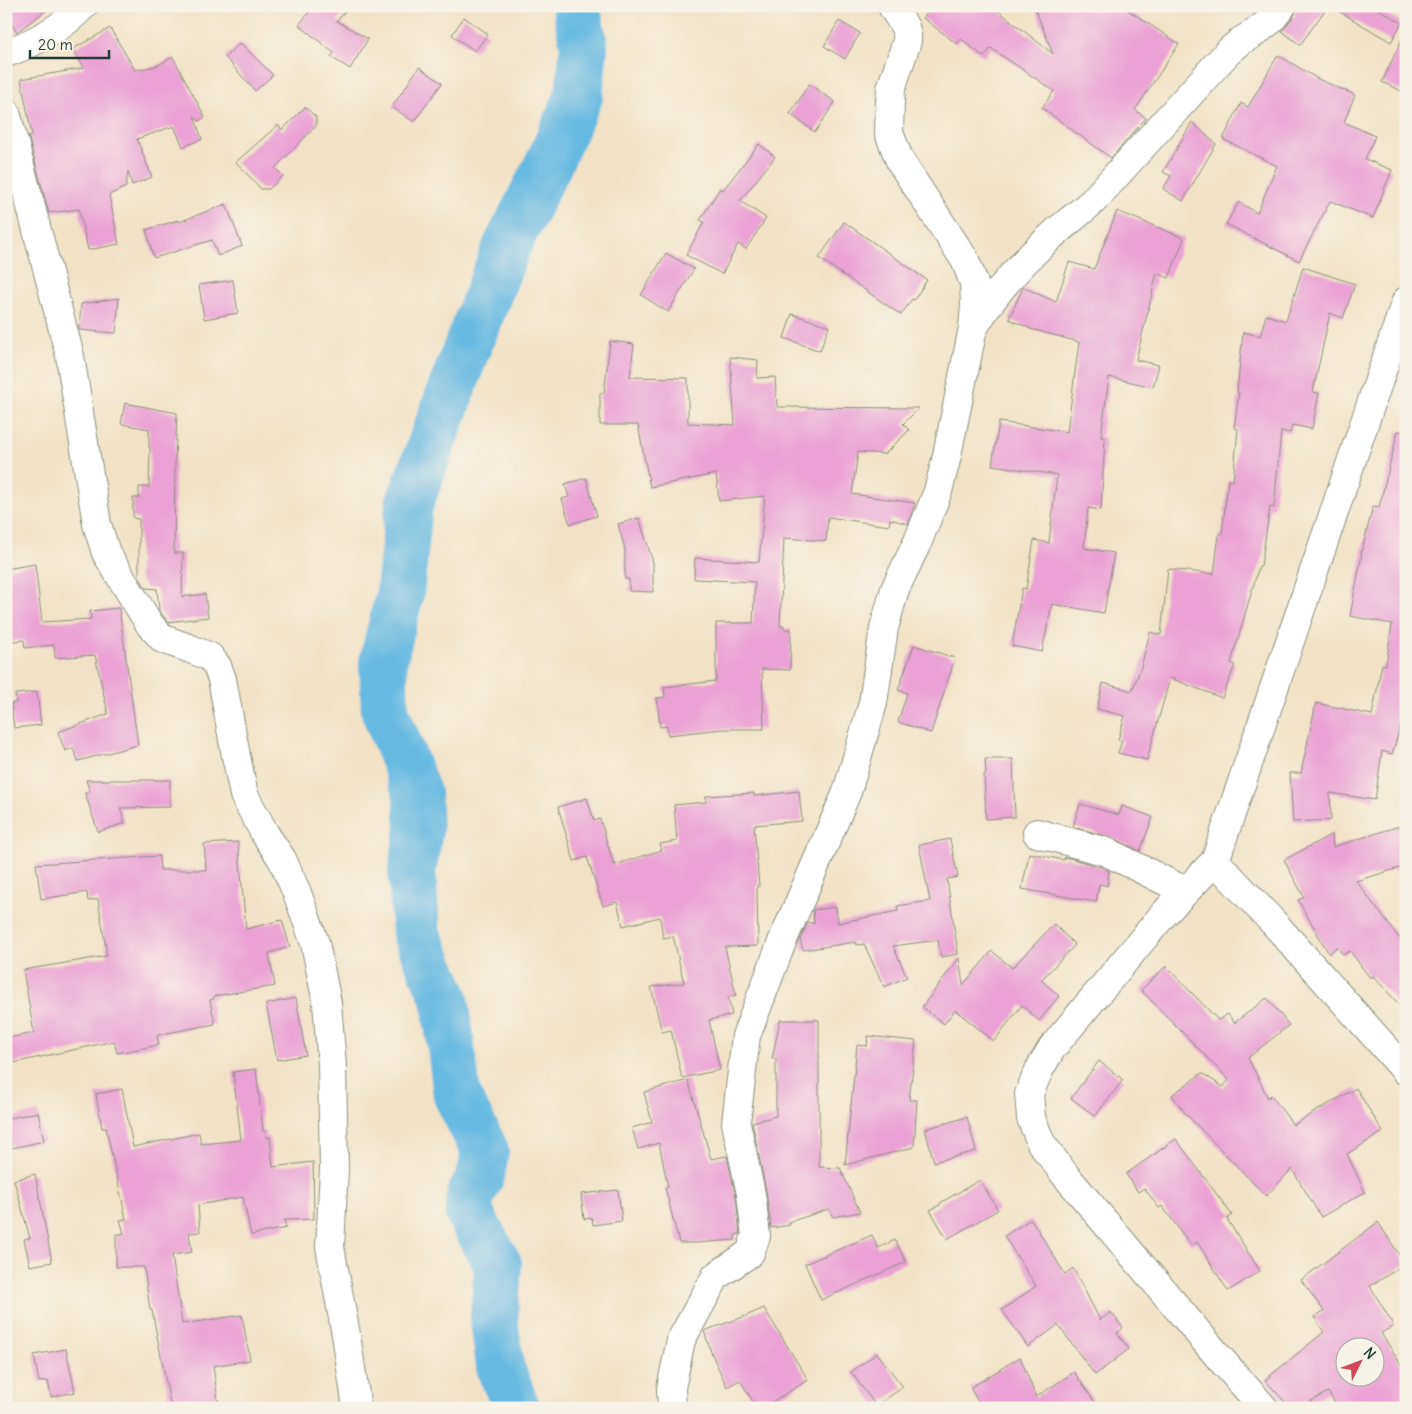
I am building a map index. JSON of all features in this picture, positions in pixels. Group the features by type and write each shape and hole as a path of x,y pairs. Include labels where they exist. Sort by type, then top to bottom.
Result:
{"street":[{"path":"6,53 22,48 51,32 76,14 82,6"},
{"path":"672,1408 671,1388 681,1340 716,1276 750,1252 756,1236 751,1194 736,1123 746,1036 782,942 847,792 874,703 884,628 895,589 918,541 938,491 973,328 974,283 965,260 900,161 889,132 891,89 908,33 892,6"},
{"path":"973,328 984,310 1016,270 1058,230 1078,216 1228,52 1271,20 1282,6"},
{"path":"6,112 70,356 97,524 106,553 150,625 163,639 210,657 217,666 222,679 244,795 265,834 282,859 297,893 315,943 327,1003 332,1066 334,1169 330,1247 357,1408"},
{"path":"1264,1408 1066,1176 1041,1143 1031,1118 1029,1094 1039,1070 1052,1048 1163,915 1215,861 1406,301"},
{"path":"1037,833 1107,852 1185,891"},
{"path":"1215,861 1273,922 1406,1072"}],"building":[{"path":"6,6 52,6 17,32 6,18"},
{"path":"314,6 349,6 337,21 368,39 350,69 331,57 334,53 299,25"},
{"path":"933,6 992,6 1053,54 1034,6 1122,6 1179,44 1135,110 1146,118 1111,158 1042,108 1054,91 991,48 984,57 961,39 957,44 923,18"},
{"path":"1297,6 1328,6 1300,45 1282,31 1294,16"},
{"path":"1330,6 1373,6 1402,23 1391,42"},
{"path":"464,17 488,34 475,51 452,35"},
{"path":"839,21 860,33 845,59 824,46"},
{"path":"110,28 135,70 156,66 173,57 205,117 199,121 194,116 202,139 183,147 174,126 137,139 152,177 132,185 128,171 126,187 109,195 119,244 88,250 79,209 49,213 28,136 32,136 21,79 84,68 73,49"},
{"path":"1406,30 1406,93 1382,82"},
{"path":"240,43 273,75 255,91 225,57"},
{"path":"1278,55 1318,79 1355,95 1344,122 1375,136 1365,159 1392,170 1373,218 1330,201 1299,261 1226,224 1239,202 1257,213 1277,166 1223,139 1241,103 1248,107"},
{"path":"419,67 442,83 414,122 392,107"},
{"path":"809,84 835,102 815,132 790,114"},
{"path":"305,107 316,117 316,126 275,168 283,176 269,189 261,189 236,162 278,125 282,130"},
{"path":"1192,122 1216,144 1183,201 1163,189 1171,176 1163,172"},
{"path":"759,144 775,157 740,201 766,218 746,249 738,244 722,274 686,255 704,222 700,220 720,188 723,190"},
{"path":"226,204 242,246 218,256 212,240 154,258 146,230 178,220 179,222"},
{"path":"1117,211 1184,238 1169,278 1157,273 1136,360 1159,365 1153,387 1109,377 1101,437 1105,437 1101,510 1088,508 1084,548 1114,553 1104,613 1052,604 1042,652 1012,646 1022,588 1026,589 1034,540 1049,543 1057,475 992,465 999,422 1067,432 1079,342 1031,329 1009,319 1023,287 1056,302 1069,262 1094,269"},
{"path":"844,222 927,280 901,315 819,258"},
{"path":"666,253 694,269 668,312 641,295"},
{"path":"1303,267 1355,284 1343,318 1330,313 1313,392 1319,393 1312,429 1292,425 1290,433 1281,431 1274,508 1270,507 1261,566 1259,566 1231,663 1235,665 1222,698 1170,678 1147,760 1118,753 1122,741 1118,740 1125,716 1097,709 1103,683 1132,691 1141,667 1150,632 1161,635 1168,569 1214,574 1219,534 1222,534 1228,480 1233,481 1238,429 1234,428 1239,393 1237,392 1243,332 1260,336 1266,315 1286,321"},
{"path":"233,280 238,313 204,319 199,285"},
{"path":"119,298 116,333 79,330 81,304"},
{"path":"792,314 829,326 820,351 784,338"},
{"path":"610,341 634,344 630,377 688,378 688,423 735,425 730,357 758,360 757,378 775,377 777,407 919,408 903,424 909,430 885,454 858,452 852,494 915,503 908,524 890,519 889,526 828,517 826,541 784,538 780,626 784,626 784,629 791,629 790,670 762,669 764,729 722,729 668,735 667,726 660,727 657,698 665,697 664,687 716,681 716,623 753,623 755,582 694,579 695,558 759,562 765,496 719,501 716,474 650,487 638,425 600,425 600,393 604,393"},
{"path":"125,403 177,413 174,553 183,553 182,597 205,594 208,617 168,622 159,610 157,589 146,588 139,577 139,519 133,518 133,498 139,498 139,487 149,487 149,429 121,424"},
{"path":"1398,431 1406,432 1406,709 1392,754 1382,751 1375,800 1330,793 1331,820 1293,822 1290,773 1301,773 1316,703 1372,715 1382,664 1386,665 1392,624 1350,616 1361,554 1373,506 1379,507"},
{"path":"586,478 597,516 570,524 562,499 569,497 565,484"},
{"path":"639,518 653,562 653,592 629,591 629,579 625,579 625,549 618,524"},
{"path":"35,564 42,622 91,619 90,611 119,608 138,745 78,761 73,748 65,751 58,732 108,714 95,655 55,658 54,645 25,648 24,640 6,642 6,569"},
{"path":"914,645 955,658 931,733 898,722 907,693 898,690"},
{"path":"37,692 41,725 14,728 11,703 16,703 15,694"},
{"path":"985,759 1013,759 1015,817 986,819"},
{"path":"86,780 170,780 170,807 120,808 125,823 98,832 85,793 90,792"},
{"path":"799,791 802,821 754,825 759,886 757,886 758,946 725,947 736,995 728,997 732,1015 709,1020 720,1070 682,1078 671,1030 662,1032 651,987 684,983 673,936 663,938 660,917 623,926 617,902 603,906 587,857 574,861 558,807 587,798 594,821 600,819 614,865 662,850 660,844 677,841 674,805 706,802 706,796 754,793 754,796"},
{"path":"1080,804 1119,815 1122,806 1153,817 1140,851 1111,837 1073,827"},
{"path":"1406,824 1406,866 1356,881 1406,947 1406,1012 1373,976 1370,978 1350,951 1343,955 1337,947 1329,954 1298,900 1304,897 1284,860 1332,834 1333,847"},
{"path":"950,839 958,877 947,879 958,954 941,957 938,940 893,946 907,977 884,987 864,944 857,945 856,942 803,950 800,940 808,922 814,924 813,910 836,907 838,923 898,911 897,906 930,901 919,845"},
{"path":"238,842 246,929 282,920 290,947 269,953 275,986 214,996 214,999 210,1000 215,1024 157,1035 159,1045 117,1053 114,1041 13,1063 8,1038 34,1033 23,970 107,956 98,899 88,901 87,892 41,899 36,864 159,856 160,870 206,870 204,844"},
{"path":"1029,853 1064,860 1065,857 1101,867 1109,871 1107,886 1099,884 1096,902 1022,889"},
{"path":"1054,924 1075,945 1041,980 1059,996 1039,1021 1022,1005 994,1041 955,1010 944,1024 922,1007 959,958 963,985 992,951 1012,968"},
{"path":"1166,966 1218,1020 1228,1014 1234,1023 1267,998 1289,1025 1248,1058 1268,1098 1271,1095 1293,1125 1356,1088 1383,1132 1347,1154 1365,1192 1321,1217 1292,1169 1266,1196 1186,1114 1172,1095 1202,1073 1223,1087 1229,1080 1141,990"},
{"path":"296,998 306,1055 277,1060 266,1004"},
{"path":"780,1020 819,1020 819,1167 840,1168 860,1212 833,1217 829,1209 789,1222 790,1225 771,1228 766,1191 752,1122 776,1116 776,1059 772,1059"},
{"path":"868,1036 916,1041 909,1100 917,1100 914,1147 845,1165 857,1045 867,1046"},
{"path":"1099,1061 1123,1080 1095,1116 1071,1098"},
{"path":"256,1069 263,1131 265,1131 266,1137 270,1137 273,1167 313,1162 314,1219 284,1220 286,1228 251,1235 243,1197 198,1205 200,1232 189,1233 192,1252 172,1255 182,1324 242,1315 250,1360 213,1366 219,1408 171,1408 152,1310 150,1310 144,1267 116,1267 116,1235 124,1233 120,1220 126,1219 106,1128 102,1128 96,1094 122,1089 133,1147 199,1133 201,1144 241,1140 233,1072"},
{"path":"688,1080 711,1159 727,1156 736,1197 740,1234 735,1235 735,1240 679,1243 665,1187 668,1187 659,1143 638,1149 632,1128 652,1122 644,1092"},
{"path":"38,1112 44,1141 12,1148 6,1119"},
{"path":"967,1117 976,1151 934,1162 925,1129"},
{"path":"1176,1139 1232,1215 1227,1219 1260,1271 1228,1291 1197,1242 1191,1245 1162,1206 1159,1208 1144,1188 1138,1192 1126,1174"},
{"path":"35,1174 52,1262 30,1266 24,1239 30,1238 14,1180"},
{"path":"980,1180 998,1210 947,1239 930,1210"},
{"path":"618,1190 622,1221 593,1225 592,1218 584,1219 581,1194"},
{"path":"1031,1219 1065,1274 1073,1268 1100,1320 1111,1312 1123,1328 1117,1333 1129,1349 1095,1375 1058,1325 1028,1347 1002,1310 1036,1286 1004,1236"},
{"path":"1378,1222 1405,1264 1370,1286 1394,1326 1381,1333 1383,1336 1334,1336 1334,1386 1384,1386 1384,1338 1406,1372 1406,1408 1338,1408 1328,1392 1298,1408 1289,1408 1265,1380 1324,1332 1314,1317 1324,1311 1301,1280"},
{"path":"872,1235 878,1248 895,1240 906,1262 821,1300 805,1264"},
{"path":"764,1308 808,1380 762,1408 757,1408 740,1380 727,1387 711,1352 704,1331"},
{"path":"66,1349 75,1392 51,1397 48,1381 39,1382 34,1355"},
{"path":"877,1353 903,1387 876,1406 851,1372"},
{"path":"1020,1357 1036,1397 1074,1372 1099,1408 982,1408 970,1388"}],"waterway":[{"path":"516,1408 500,1366 494,1319 498,1264 469,1213 470,1196 481,1175 485,1151 457,1095 445,999 416,933 412,872 419,830 417,793 385,711 383,662 400,593 409,505 463,358 507,246 548,165 579,96 584,46 576,6"}]}
